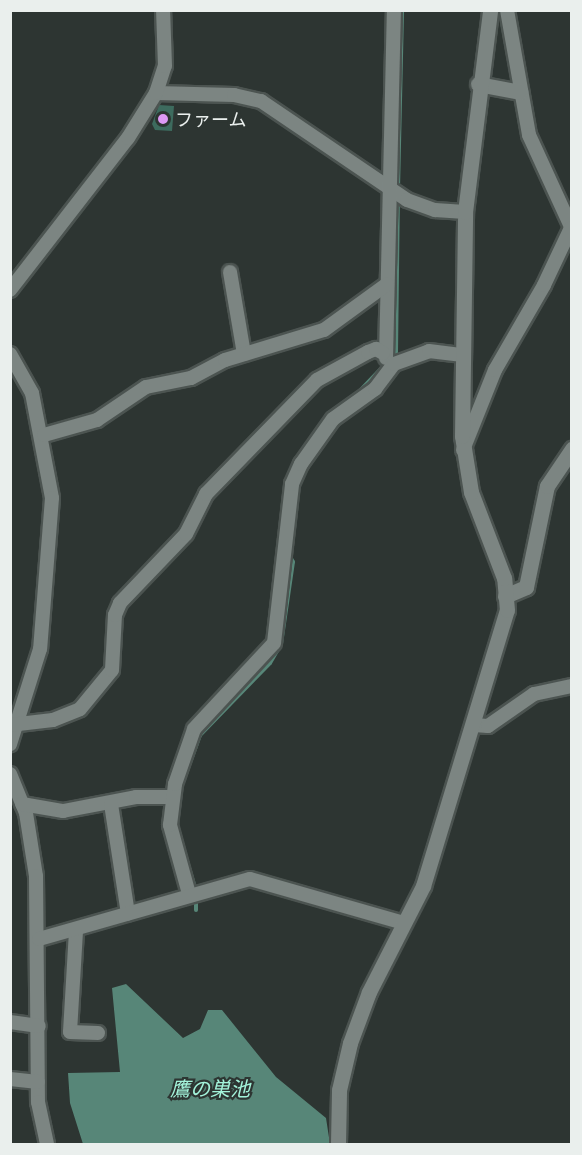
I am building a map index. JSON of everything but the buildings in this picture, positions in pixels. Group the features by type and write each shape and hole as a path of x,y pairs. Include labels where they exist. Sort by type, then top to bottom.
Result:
{"street":[{"path":"10,290 128,138 156,93 165,66 163,10"},
{"path":"383,353 394,10"},
{"path":"338,1144 339,1090 350,1043 403,923 423,886 501,635 505,596 504,578 471,492 463,451 465,212 478,84 490,10"},
{"path":"463,451 495,370 544,285 571,228 532,143 520,92 507,10"},
{"path":"478,84 520,92"},
{"path":"156,93 234,95 261,100 389,189 425,207 465,212"},
{"path":"230,272 244,354"},
{"path":"44,435 98,420 138,390 191,378 244,354 329,328 387,284"},
{"path":"12,725 53,720 80,709 112,670 115,615 120,603 186,534 206,494 317,380 376,349 394,364"},
{"path":"189,894 171,831 172,797 194,729 274,643 292,484 301,464 333,419 375,389 394,364 429,351 463,355"},
{"path":"10,354 32,393 44,435 52,498 40,649 12,725 10,744"},
{"path":"505,596 525,587 547,486 572,448"},
{"path":"474,726 488,726 534,694 572,686"},
{"path":"10,774 22,804 36,876 39,939 38,1082 46,1144"},
{"path":"22,804 63,811 111,804 136,797 172,797"},
{"path":"111,804 128,914"},
{"path":"39,939 76,931 189,894 250,879 403,923"},
{"path":"76,931 70,1032 98,1033"},
{"path":"10,1022 39,1026"},
{"path":"10,1079 38,1082"}],"water":[{"name":"鷹の巣池","path":"126,984 183,1038 200,1029 208,1010 222,1010 276,1077 326,1118 330,1144 83,1144 70,1103 68,1073 120,1072 112,988"}],"waterway":[{"path":"398,189 402,10"},
{"path":"355,396 396,353 398,199"},
{"path":"331,414 346,402"},
{"path":"286,484 296,461"},
{"path":"183,782 200,735 270,663 281,644 293,562 289,555"},
{"path":"181,841 196,891"},
{"path":"196,898 196,910"}],"place":[{"name":"ファーム","path":"163,119"}]}
